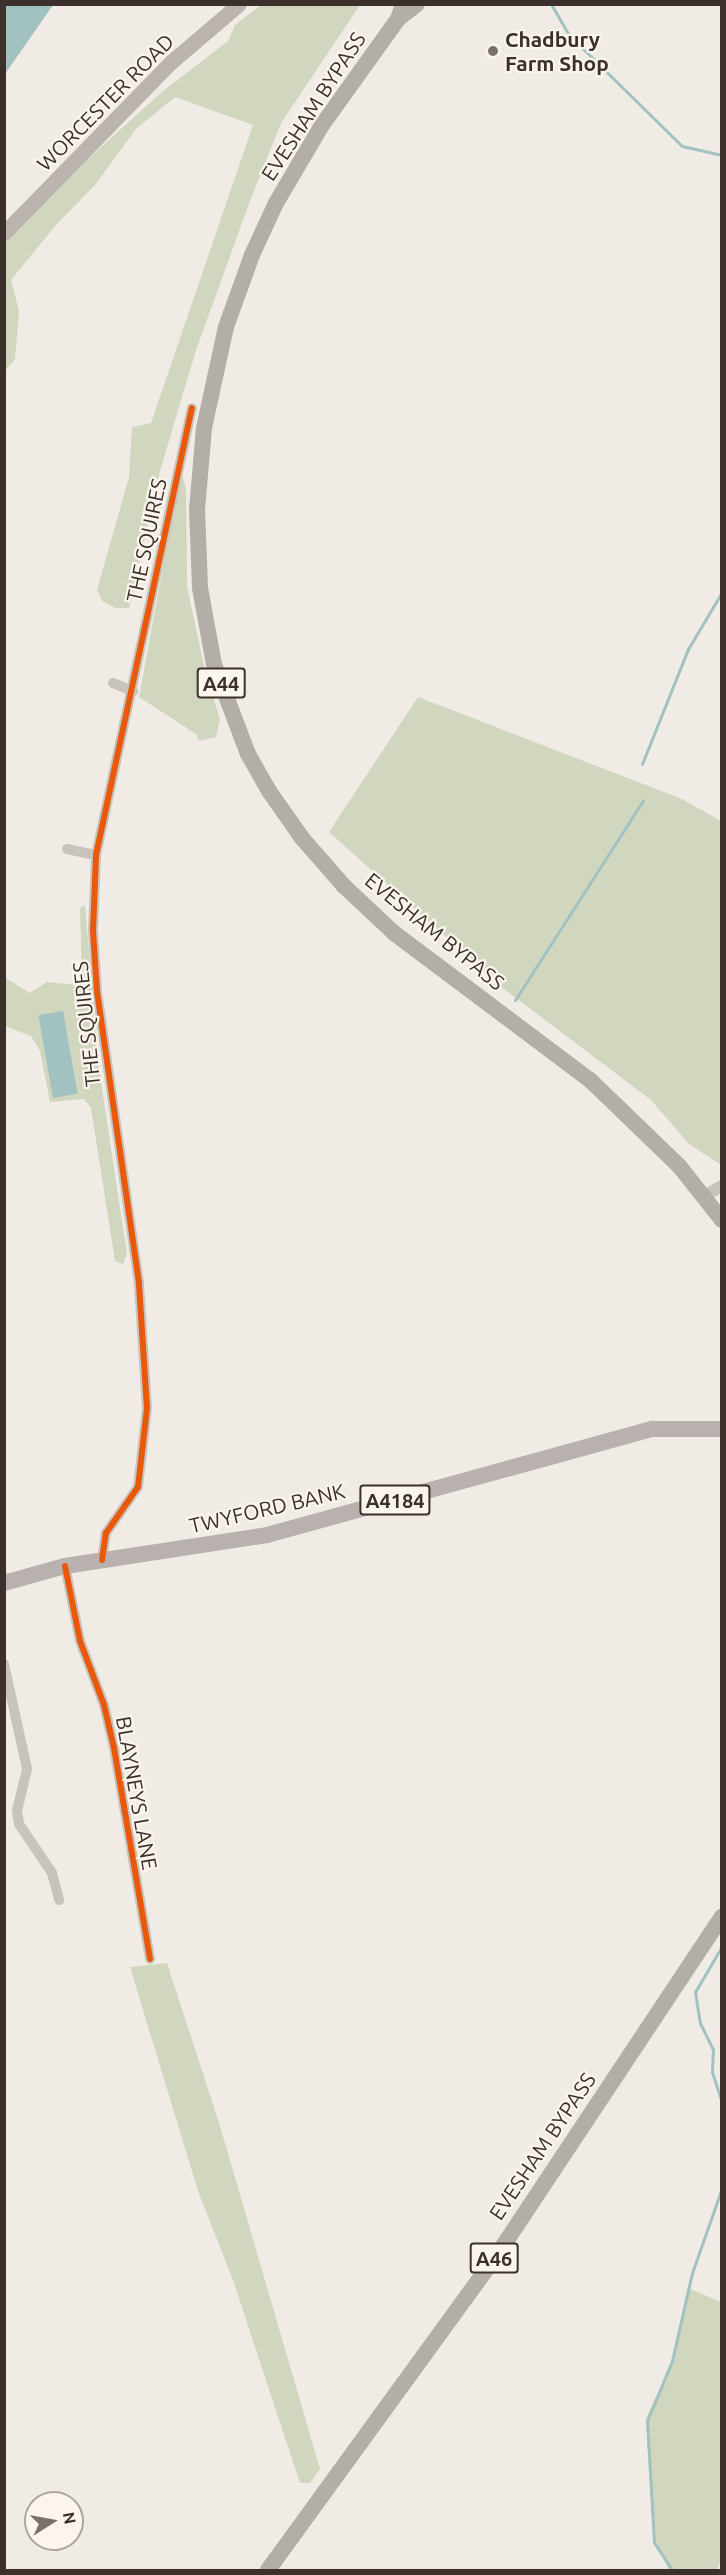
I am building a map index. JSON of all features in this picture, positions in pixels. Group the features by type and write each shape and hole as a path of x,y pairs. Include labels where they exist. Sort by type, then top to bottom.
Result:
{"highway":[{"name":"EVESHAM BYPASS","path":"417,4 400,12 322,125 276,203 252,255 226,327 204,428 197,509 200,588 214,663 248,754 264,782 302,838 344,886 394,933 590,1080 643,1129 722,1220"},
{"name":"EVESHAM BYPASS","path":"268,2571 499,2252 722,1917"}],"main road":[{"name":"WORCESTER ROAD","path":"4,233 171,62 239,4"},
{"name":"TWYFORD BANK","path":"65,1566 102,1560 154,1556 267,1535 653,1429 722,1429"},
{"name":"A4184","path":"4,1583 65,1566"}],"street":[{"name":"THE SQUIRES","path":"102,1560 106,1533 138,1487 147,1408 139,1283 97,991 93,931 96,855 192,408"},
{"path":"113,683 133,691"},
{"path":"67,849 96,855"},
{"path":"704,1197 722,1186"},
{"name":"BLAYNEYS LANE","path":"65,1566 80,1641 104,1705 150,1959"},
{"path":"4,1664 27,1769 17,1811 19,1824 52,1873 59,1900"}],"green space":[{"path":"261,5 360,5 281,123 196,350 160,471 129,608 115,608 102,601 97,590 129,477 132,427 151,423 253,125 175,97 136,129 95,185 56,225 11,280 19,311 15,359 5,371 5,243 81,165 163,91 228,41 235,25"},
{"path":"181,470 186,490 187,587 207,679 220,719 216,737 199,741 196,734 139,697"},
{"path":"418,697 682,799 721,821 721,1165 689,1144 651,1100 504,989 329,832"},
{"path":"85,905 98,1062 127,1254 123,1264 115,1261 91,1108 84,1099 50,1102 40,1051 31,1036 5,1026 4,977 30,993 47,982 77,985 82,978 80,908"},
{"path":"167,1963 220,2126 320,2469 310,2483 300,2483 233,2280 198,2191 130,1967"},
{"path":"688,2288 721,2302 722,2557 717,2570 669,2570 653,2535 646,2418 670,2367"}],"water":[{"path":"4,5 53,5 5,74"},
{"path":"63,1011 78,1094 53,1098 38,1015"}],"waterway":[{"path":"551,4 569,35 682,146 722,155"},
{"path":"642,764 688,649 722,592"},
{"path":"515,1000 643,801"},
{"path":"722,1946 695,1992 700,2023 713,2050 712,2072 722,2103"},
{"path":"672,2570 654,2542 647,2421 672,2361 692,2273 722,2188"}],"cycle path":[{"path":"102,1560 106,1533 138,1487 147,1408 139,1283 97,991 93,931 96,855 192,408"},
{"path":"65,1566 80,1641 104,1705 114,1748 150,1959"}],"place":[{"name":"Chadbury Farm Shop","path":"493,51"}]}
